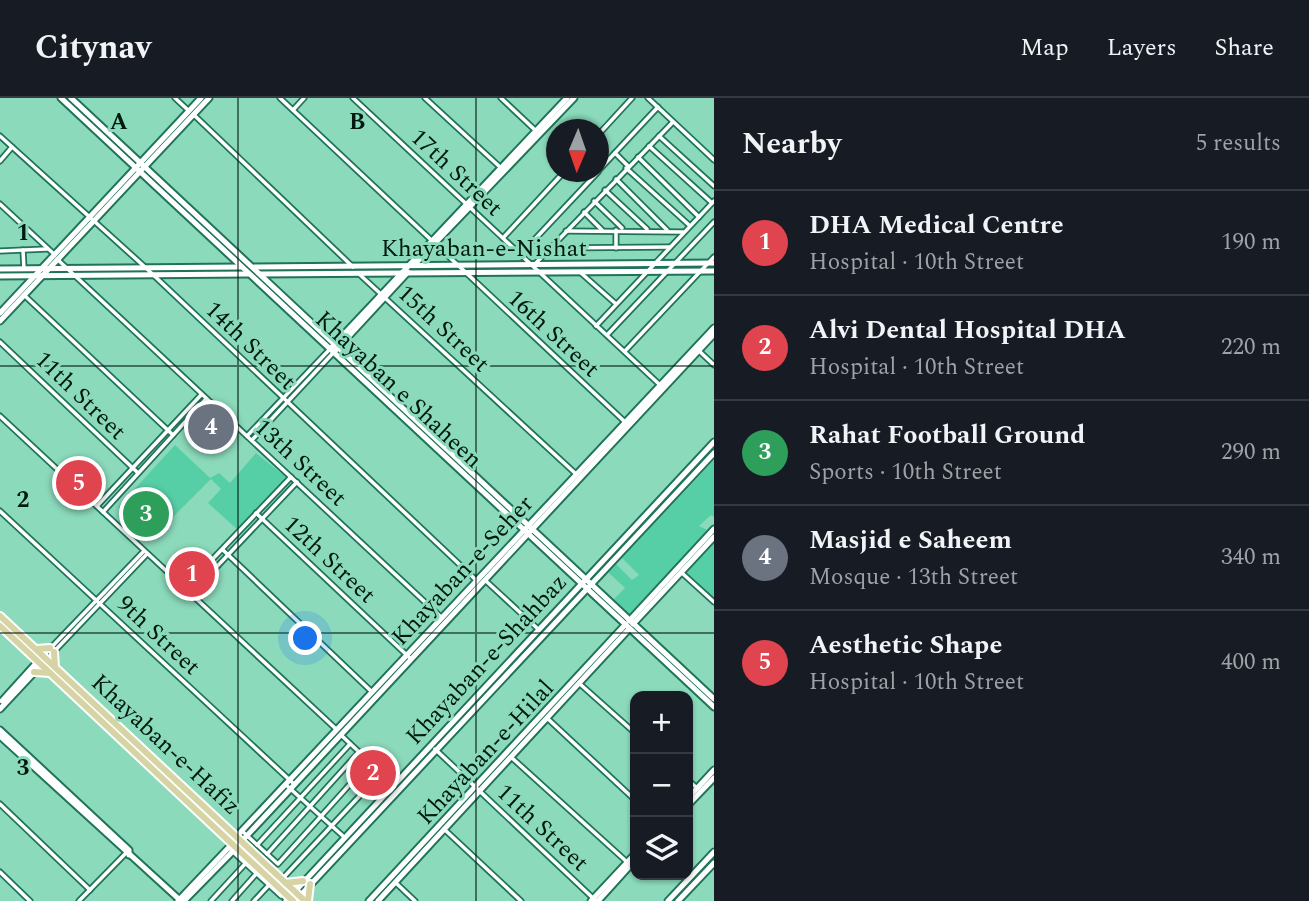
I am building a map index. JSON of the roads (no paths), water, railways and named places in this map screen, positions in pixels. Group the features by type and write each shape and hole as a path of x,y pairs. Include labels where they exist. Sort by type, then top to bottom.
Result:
{"main road":[{"name":"Khayaban-e-Hafiz","path":"0,616 42,661 138,751 283,881 290,898"},
{"name":"Khayaban-e-Hafiz","path":"0,626 34,653"},
{"path":"52,650 53,670 32,671 34,653 52,650"},
{"name":"Khayaban-e-Hafiz","path":"237,842 260,875 290,898"},
{"path":"283,881 307,883"},
{"path":"290,898 307,883"}],"street":[{"name":"Khayaban e Shaheen","path":"61,98 248,274 334,349 583,581 591,584 629,625 714,707"},
{"name":"Khayaban e Shaheen","path":"72,98 254,267 334,349"},
{"name":"15th Street","path":"175,98 578,476"},
{"path":"191,113 201,98"},
{"path":"0,321 41,272 191,113 209,98"},
{"path":"280,98 433,243"},
{"path":"293,110 304,98"},
{"name":"17th Street","path":"353,98 534,265 537,273 660,385"},
{"path":"425,98 501,168"},
{"path":"501,98 536,131"},
{"path":"468,206 567,98"},
{"path":"252,440 407,269 574,98"},
{"path":"609,123 632,98"},
{"path":"648,98 714,160"},
{"path":"609,159 658,107"},
{"path":"534,265 673,122"},
{"name":"14th Street","path":"0,136 146,268 287,404 538,629"},
{"path":"659,136 714,186"},
{"path":"596,326 713,202 649,146"},
{"path":"0,161 12,147"},
{"path":"615,153 690,226"},
{"path":"637,157 699,217"},
{"path":"616,179 669,231"},
{"path":"503,238 555,182"},
{"path":"521,254 588,182"},
{"path":"605,190 648,231"},
{"path":"594,201 624,230"},
{"path":"0,204 56,257"},
{"path":"584,212 602,230"},
{"path":"607,335 714,222"},
{"path":"616,230 616,247"},
{"path":"566,231 684,232"},
{"name":"16th Street","path":"433,243 627,424"},
{"path":"549,248 670,247"},
{"path":"0,251 48,249"},
{"path":"23,250 24,269"},
{"name":"13th Street","path":"56,257 442,618"},
{"path":"625,351 714,257"},
{"name":"Khayaban-e-Nishat","path":"260,274 359,273 455,265 711,263"},
{"path":"0,276 67,269 242,267"},
{"name":"Khayaban-e-Nishat","path":"254,267 353,267 463,273 714,271"},
{"path":"0,270 24,269 73,275 248,274"},
{"path":"580,272 616,304"},
{"path":"0,313 22,293"},
{"path":"22,293 173,435"},
{"name":"Khayaban-e-Seher","path":"182,900 714,328"},
{"name":"Khayaban-e-Seher","path":"627,424 660,385 714,334"},
{"name":"11th Street","path":"0,342 138,473"},
{"path":"247,436 334,349"},
{"path":"697,349 714,365"},
{"path":"97,506 201,394"},
{"path":"103,512 206,399"},
{"path":"0,416 393,784"},
{"name":"Khayaban-e-Shahbaz","path":"307,883 343,836 714,442"},
{"name":"Khayaban-e-Shahbaz","path":"290,898 435,749 714,453"},
{"path":"185,588 291,477"},
{"path":"191,594 297,482"},
{"name":"9th Street","path":"0,511 343,836"},
{"name":"12th Street","path":"256,513 409,657"},
{"path":"629,625 714,529"},
{"path":"679,570 714,537"},
{"path":"223,550 372,692"},
{"path":"0,704 145,552"},
{"path":"679,570 714,603"},
{"name":"Khayaban-e-Seher","path":"339,732 372,692 409,657 442,618 481,579"},
{"name":"Khayaban e Shaheen","path":"583,581 586,590 714,699"},
{"name":"Khayaban-e-Hilal","path":"369,901 478,789 629,625"},
{"path":"0,709 32,671"},
{"path":"578,682 630,729"},
{"path":"545,716 630,795"},
{"path":"0,730 128,853"},
{"path":"0,736 182,900 195,901"},
{"path":"257,845 351,744"},
{"name":"11th Street","path":"435,749 595,900"},
{"path":"267,854 359,752"},
{"path":"509,756 630,861"},
{"path":"237,842 257,845 278,864 370,762"},
{"path":"693,798 714,770"},
{"path":"283,881 381,773"},
{"path":"693,795 714,778"},
{"path":"693,785 699,790"},
{"path":"0,804 90,890"},
{"path":"442,827 521,901"},
{"path":"182,900 237,842"},
{"path":"237,842 245,864 260,875 268,886 290,898"},
{"path":"668,901 714,852"},
{"path":"79,901 128,853"},
{"path":"595,900 630,863"},
{"path":"678,901 714,863"},
{"path":"211,901 245,864"},
{"path":"0,872 30,901"},
{"path":"232,901 260,875"},
{"path":"377,901 392,880 415,901"},
{"path":"254,901 268,886"},
{"path":"216,895 223,901"}],"place":[{"name":"Masjid e Saheem","path":"211,427"},
{"name":"Aesthetic Shape","path":"79,483"},
{"name":"Rahat Football Ground","path":"146,514"},
{"name":"DHA Medical Centre","path":"192,574"},
{"name":"Alvi Dental Hospital DHA","path":"373,773"}]}
